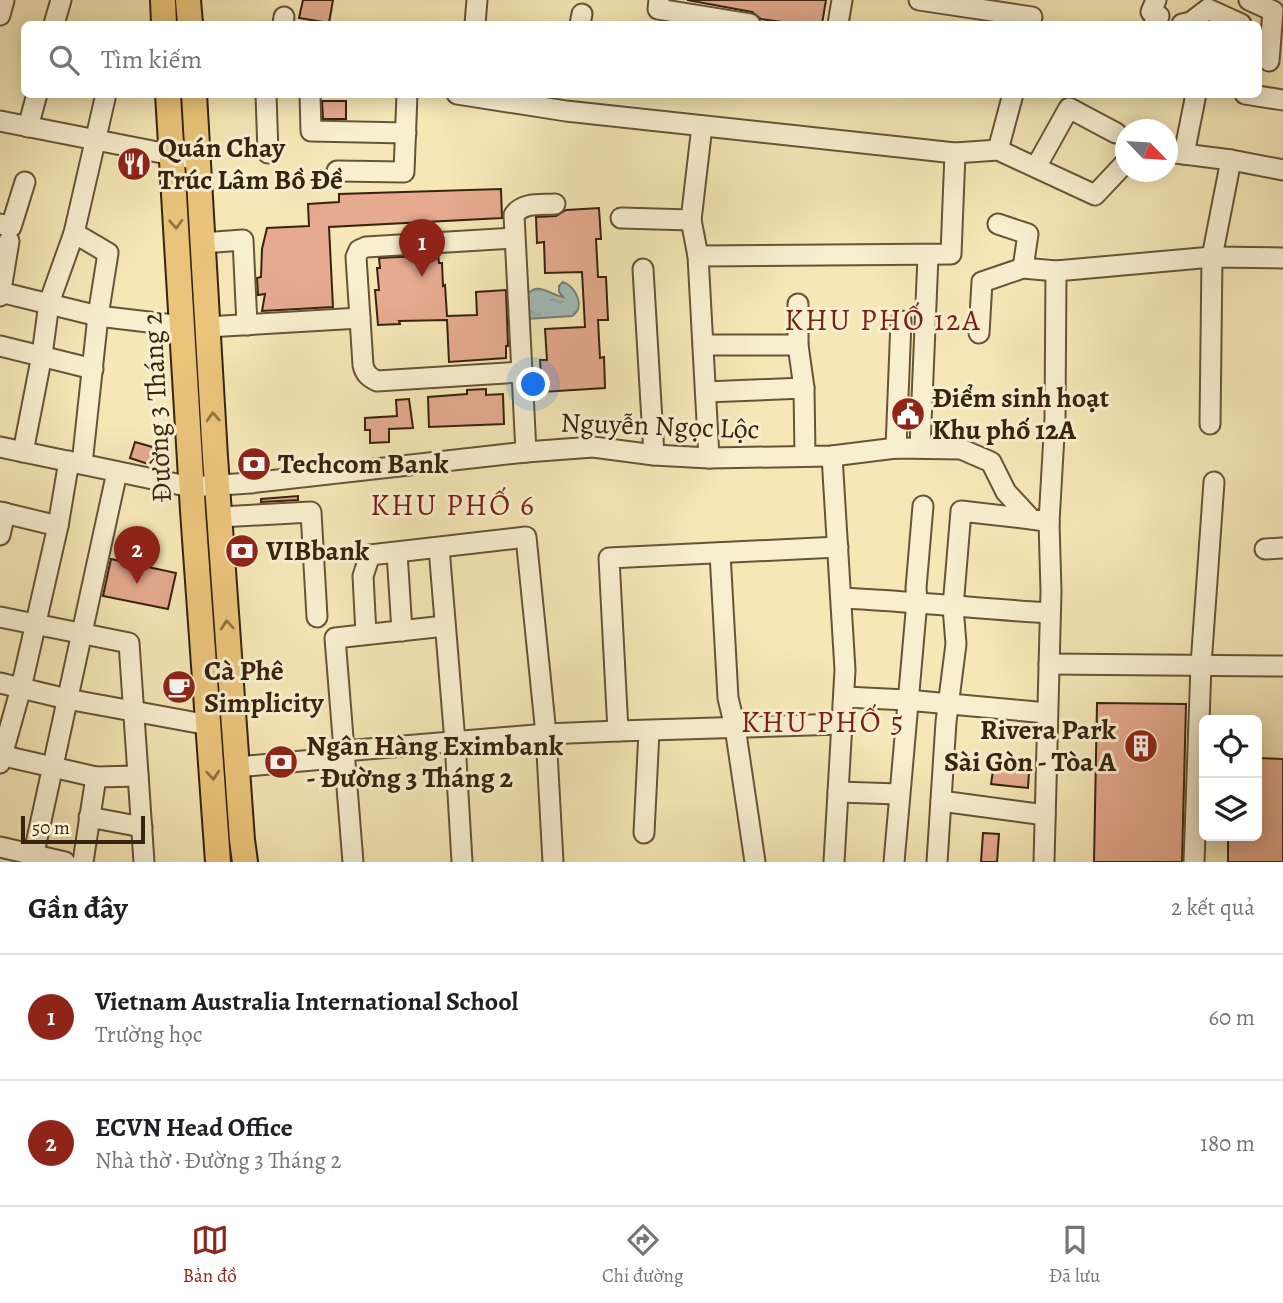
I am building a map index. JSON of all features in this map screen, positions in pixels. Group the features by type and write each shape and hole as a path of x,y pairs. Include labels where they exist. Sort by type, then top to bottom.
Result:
{"main road":[{"path":"163,0 164,21"},
{"path":"188,0 190,21"},
{"name":"Đường 3 Tháng 2","path":"169,98 191,487 209,725 230,855"},
{"name":"Đường 3 Tháng 2","path":"194,98 237,767 230,855"}],"street":[{"path":"0,15 4,0"},
{"path":"55,21 61,0"},
{"path":"475,21 477,0"},
{"path":"659,0 658,9 732,21"},
{"path":"838,21 842,0"},
{"path":"919,0 1033,14"},
{"path":"1249,0 1275,5 1269,61"},
{"path":"1192,21 1208,9 1234,21"},
{"path":"1262,97 1283,100"},
{"path":"28,127 36,98"},
{"path":"23,452 49,303 74,233 105,98"},
{"path":"267,98 268,153"},
{"path":"310,98 311,131 406,133"},
{"path":"337,171 404,172 407,98"},
{"path":"506,98 567,103 702,126 956,153 998,150 1095,195 1115,173"},
{"path":"998,150 1012,98"},
{"path":"1178,147 1195,98"},
{"path":"1036,167 1069,108 1115,132"},
{"path":"0,121 198,160"},
{"path":"702,126 691,220 698,256 709,458"},
{"path":"698,256 951,254 956,153"},
{"path":"1178,153 1283,170"},
{"path":"1210,424 1212,257 1231,160"},
{"path":"25,182 7,231 0,293 98,316 182,326"},
{"path":"526,452 514,215 526,206 555,204"},
{"path":"621,218 691,220"},
{"path":"998,224 1028,234 1023,268"},
{"path":"74,233 108,253 93,369 75,463 21,688 0,758 96,777 138,776"},
{"path":"514,238 366,247 359,250 356,257 365,372 377,381 521,372"},
{"path":"202,243 243,240 247,325"},
{"path":"920,447 928,256"},
{"path":"979,333 982,282 1023,268 1056,271 1212,257 1283,258"},
{"path":"643,270 654,455"},
{"path":"1044,862 1050,613 1040,521 1055,418 1056,271"},
{"path":"798,304 804,388 805,456"},
{"path":"207,327 360,318"},
{"path":"896,448 901,321"},
{"path":"703,345 799,345"},
{"path":"0,346 93,369"},
{"path":"706,392 804,388"},
{"name":"Nguyễn Ngọc Lộc","path":"0,447 191,487 593,446 654,455 709,458 832,456 920,447 961,449 991,462 1006,492 1040,521"},
{"path":"832,456 845,697 834,862"},
{"path":"33,859 117,472"},
{"path":"1194,862 1201,665 1214,482"},
{"path":"894,862 923,506"},
{"path":"937,862 948,703 956,644 953,607 961,510 1040,521"},
{"path":"220,517 311,512 317,617"},
{"path":"0,535 3,513 58,526"},
{"path":"366,635 363,576 370,555 526,537 546,734 553,862"},
{"path":"618,731 610,558 838,547"},
{"path":"439,548 462,862"},
{"path":"397,553 402,631"},
{"path":"720,553 728,698 736,727 755,862"},
{"path":"841,598 917,601 953,607 1050,613"},
{"path":"0,617 128,643 144,862"},
{"path":"353,862 335,638 445,626"},
{"path":"1049,664 1283,666"},
{"path":"0,683 67,699 209,725"},
{"path":"845,697 948,703 1048,713"},
{"path":"237,767 546,734 842,724"},
{"path":"644,833 649,731"},
{"path":"83,862 96,777"},
{"path":"838,792 899,794"},
{"path":"941,801 1045,814"},
{"path":"89,817 142,827"},
{"path":"0,847 33,859 65,862"}],"water":[{"path":"563,282 572,288 578,298 578,308 572,316 526,319 523,300 528,294 542,289 563,297 559,286"}],"building":[{"path":"303,0 333,0 329,21 299,18"},
{"path":"687,0 826,0 822,21 776,21 761,19 752,12"},
{"path":"322,101 346,101 346,119 323,119"},
{"path":"501,189 502,218 329,227 333,307 262,311 265,294 258,295 257,278 261,277 262,249 267,228 309,226 308,204 339,202 339,194"},
{"path":"599,208 601,239 596,239 598,277 606,277 608,320 598,320 600,358 604,357 605,388 542,392 540,360 547,360 545,329 585,327 582,272 545,273 544,242 537,243 536,217 556,216 566,210"},
{"path":"438,255 439,263 442,263 447,316 477,315 476,292 506,290 506,358 449,362 447,320 399,321 400,324 378,325 375,290 379,290 379,258"},
{"path":"486,389 486,395 503,394 504,424 429,427 428,397 467,394 467,390"},
{"path":"409,399 413,428 389,429 389,442 370,443 370,430 365,430 365,418 397,416 396,400"},
{"path":"135,442 163,450 157,467 130,458"},
{"path":"298,496 298,500 261,502 261,499"},
{"path":"111,559 176,573 168,609 103,596"},
{"path":"1097,703 1186,704 1182,862 1094,862"},
{"path":"1262,758 1283,759 1283,862 1228,862 1228,841 1262,841"},
{"path":"993,770 1029,773 1028,788 991,784"},
{"path":"983,833 999,834 997,862 981,862"}],"place":[{"name":"Quán Chay Trúc Lâm Bồ Đề","path":"134,164"},
{"name":"Vietnam Australia International School","path":"422,277"},
{"name":"Điểm sinh hoạt Khu phố 12A","path":"908,414"},
{"name":"Techcom Bank","path":"254,464"},
{"name":"VIBbank","path":"242,551"},
{"name":"ECVN Head Office","path":"137,584"},
{"name":"Cà Phê Simplicity","path":"179,687"},
{"name":"Rivera Park Sài Gòn - Tòa A","path":"1141,746"},
{"name":"Ngân Hàng Eximbank - Đường 3 Tháng 2","path":"281,762"}],"district":[{"name":"KHU PHỐ 12A","path":"883,320"},
{"name":"KHU PHỐ 6","path":"453,505"},
{"name":"KHU PHỐ 5","path":"823,722"}]}
